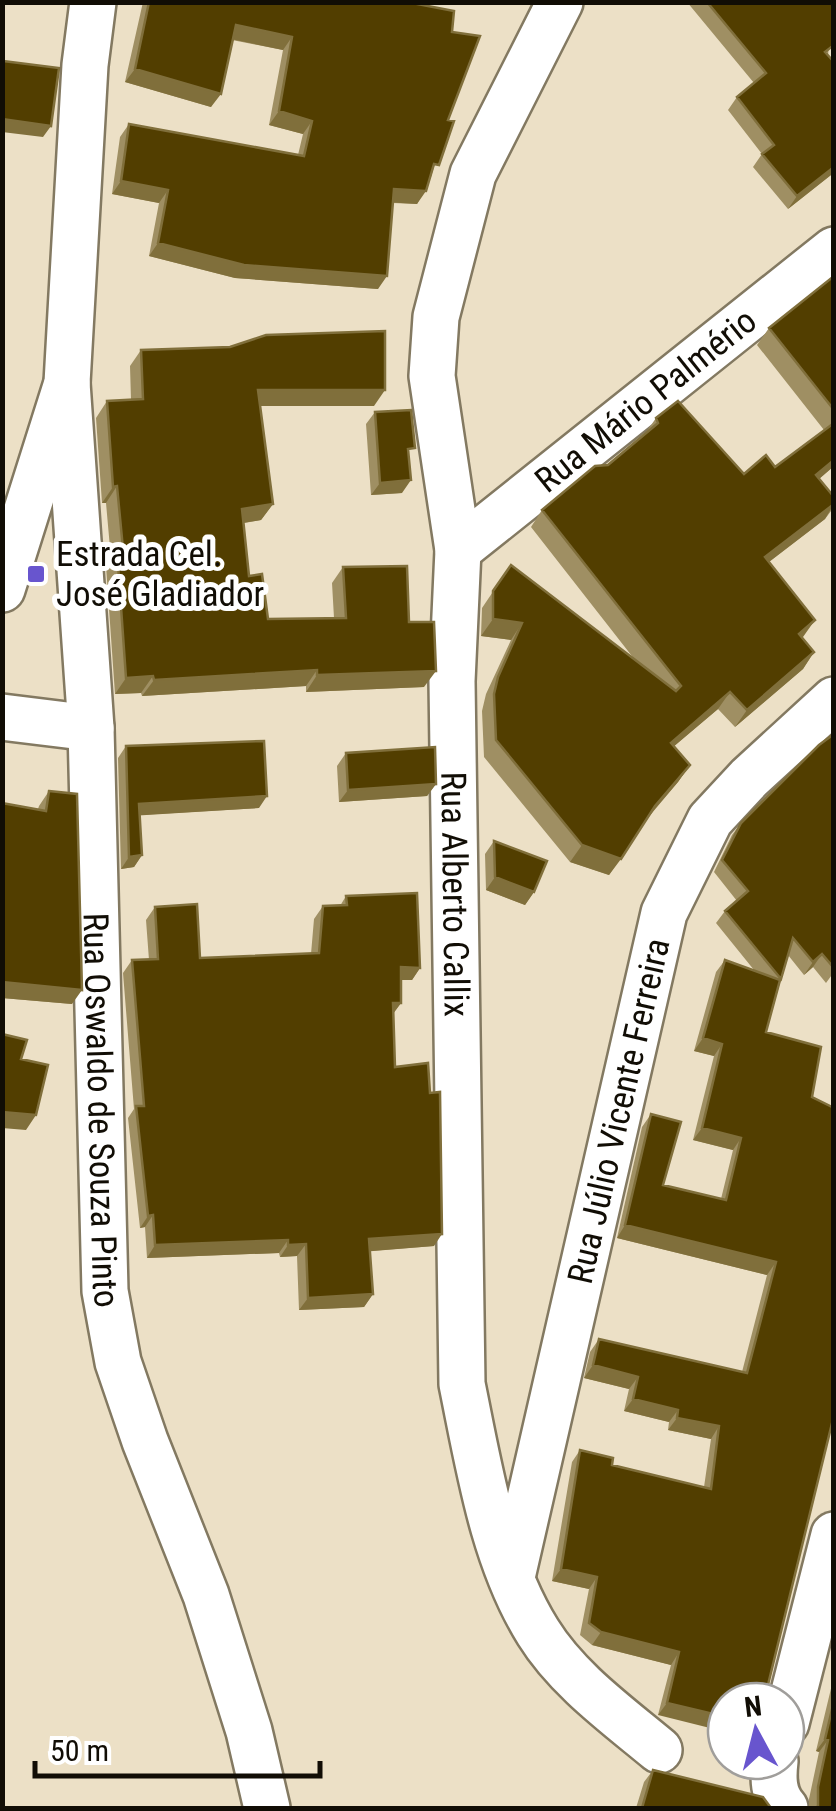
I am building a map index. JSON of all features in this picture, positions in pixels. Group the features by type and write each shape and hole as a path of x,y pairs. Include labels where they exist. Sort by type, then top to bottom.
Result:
{"street":[{"path":"2,589 67,384 85,65 93,2"},
{"name":"Rua Alberto Callix","path":"560,2 473,174 436,316 432,376 458,550 452,681 462,1384 479,1470 511,1580 539,1634 576,1678 658,1750"},
{"name":"Rua Mário Palmério","path":"458,550 834,250"},
{"name":"Rua Oswaldo de Souza Pinto","path":"67,384 91,728 105,1291 118,1362 145,1442 206,1595 249,1730 267,1808"},
{"name":"Rua Júlio Vicente Ferreira","path":"511,1580 664,913 710,820 748,778 834,700"},
{"path":"2,718 91,728"},
{"path":"797,1681 834,1534"}],"building":[{"path":"149,2 407,2 454,11 452,32 480,36 448,120 454,121 439,165 434,164 426,191 394,189 387,276 244,265 158,243 168,190 121,181 129,124 304,156 312,121 279,111 292,37 236,25 221,94 135,69"},
{"path":"707,2 834,2 834,45 825,52 834,62 834,167 797,196 762,154 774,145 737,97 766,73"},
{"path":"3,61 59,68 51,126 2,119"},
{"path":"834,276 834,410 769,328"},
{"path":"385,331 385,390 258,390 273,504 242,509 249,576 262,574 268,619 346,618 343,567 407,566 409,622 434,622 436,671 317,675 317,670 154,680 153,676 126,678 117,550 123,549 117,486 113,487 107,401 143,399 141,350 230,347 266,335"},
{"path":"678,401 744,474 766,455 775,467 834,423 834,460 816,475 834,497 834,504 765,557 815,620 799,634 814,652 747,710 730,692 671,743 690,765 655,806 621,859 582,845 496,740 494,694 522,623 493,619 493,591 511,565 676,691 681,686 542,510 595,466 608,465"},
{"path":"411,410 415,448 408,449 411,480 380,483 375,412"},
{"path":"834,734 834,968 822,954 813,962 793,938 781,979 725,911 748,891 722,860 741,823"},
{"path":"264,741 267,796 139,804 142,855 129,857 126,746"},
{"path":"435,747 436,784 348,790 346,753"},
{"path":"49,791 77,794 82,990 2,982 2,803 46,811"},
{"path":"494,841 547,861 534,892 495,877"},
{"path":"417,893 420,968 401,967 401,1003 393,1003 395,1067 428,1063 430,1093 440,1092 442,1234 369,1239 373,1294 308,1298 306,1244 288,1245 288,1240 155,1245 153,1215 148,1216 136,1106 144,1106 132,960 158,959 155,907 197,904 200,958 319,953 323,906 347,905 346,896"},
{"path":"725,960 780,980 766,1032 821,1047 812,1097 834,1108 834,1415 769,1681 706,1681 706,1712 667,1703 679,1652 601,1632 589,1623 597,1577 561,1569 580,1450 613,1458 612,1465 711,1489 719,1426 677,1418 678,1410 633,1399 638,1377 593,1365 599,1339 747,1373 776,1262 625,1225 651,1114 681,1122 663,1185 726,1200 741,1138 702,1128 722,1044 703,1038"},
{"path":"2,1034 27,1040 21,1059 48,1065 36,1115 2,1112"},
{"path":"834,1701 834,1808 816,1808 828,1740 825,1739"},
{"path":"653,1770 763,1797 771,1808 642,1808"}],"place":[{"name":"Estrada Cel. José Gladiador","path":"36,574"}]}
